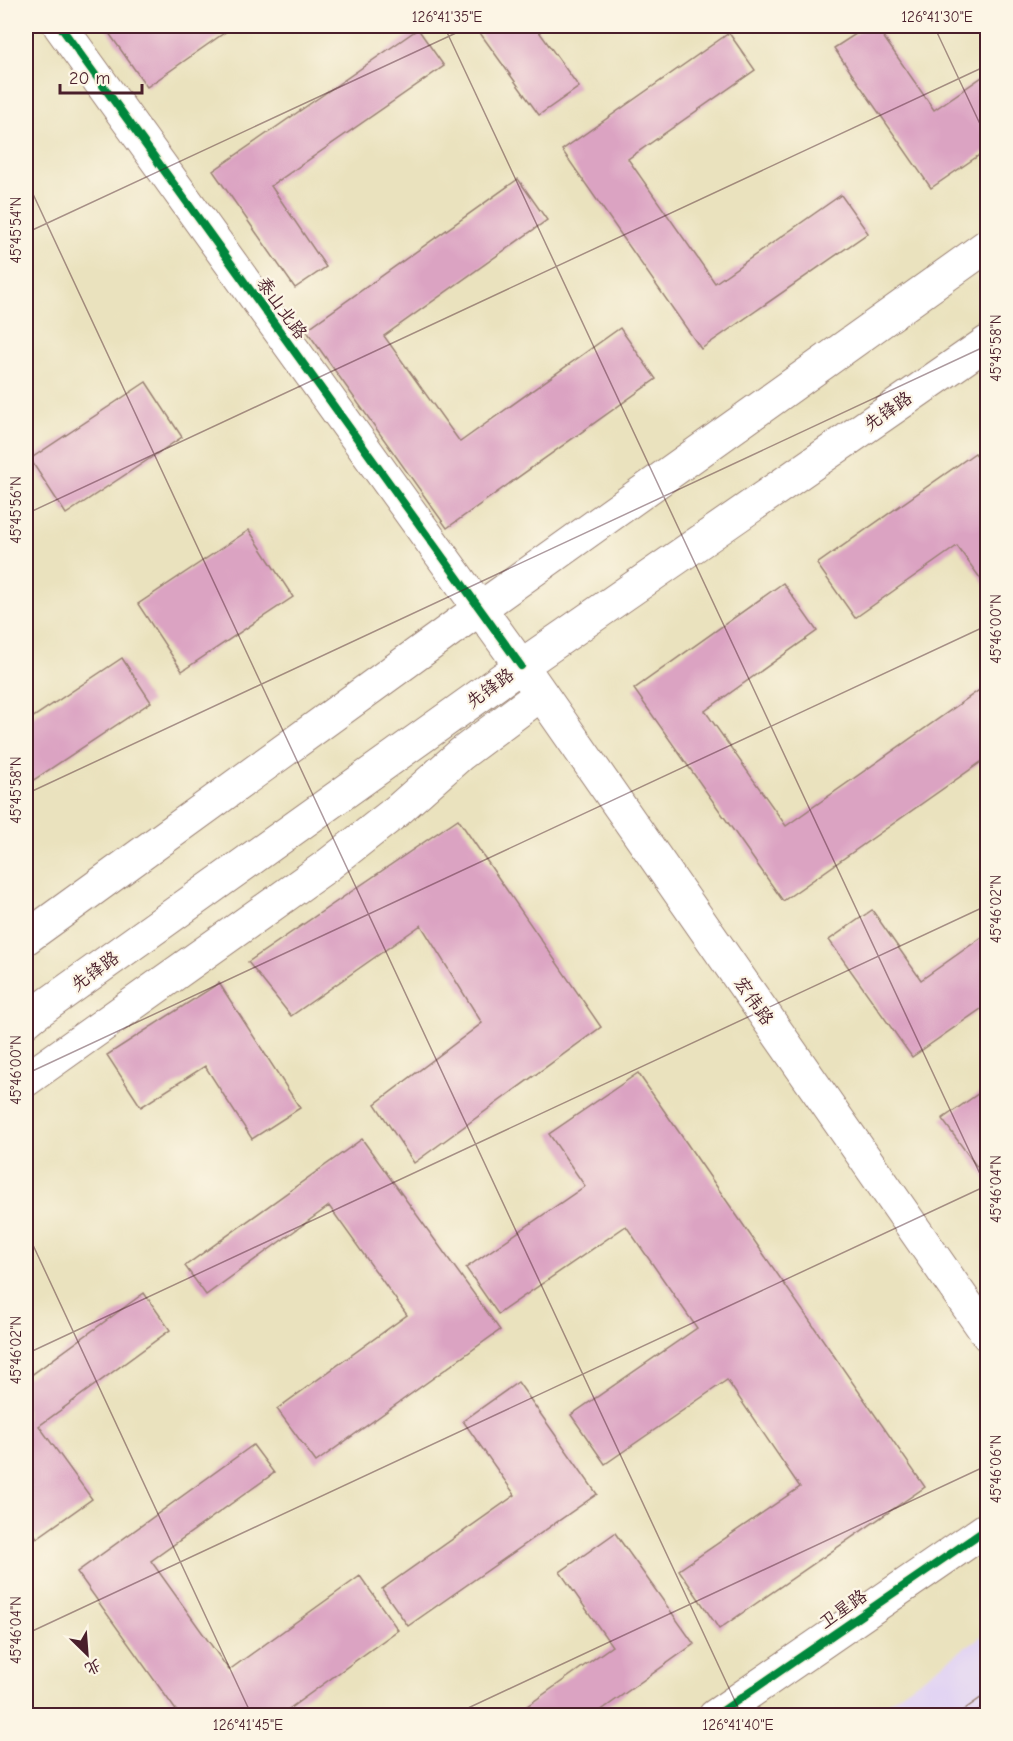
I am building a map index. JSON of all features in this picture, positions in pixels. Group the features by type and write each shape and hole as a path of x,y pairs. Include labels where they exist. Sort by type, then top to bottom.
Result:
{"main road":[{"name":"泰山北路","path":"60,26 521,666"},
{"path":"26,938 479,609 987,245"},
{"name":"先锋路","path":"28,1019 521,666 987,342"},
{"name":"宏伟路","path":"521,666 987,1335"},
{"path":"26,1080 328,865 398,810 461,754 541,694"},
{"name":"卫星路","path":"715,1716 987,1528"}],"shaded area":[{"path":"987,1632 987,1715 871,1715"}],"building":[{"path":"104,26 148,27 234,26 147,87"},
{"path":"475,26 535,26 579,87 539,115"},
{"path":"868,26 876,26 934,110 988,73 988,149 931,188 834,48"},
{"path":"418,29 444,66 271,186 326,267 295,288 213,171"},
{"path":"729,33 755,70 628,159 715,283 841,195 868,233 701,349 562,150"},
{"path":"518,179 547,220 384,336 460,442 620,328 656,379 447,528 306,330"},
{"path":"146,382 182,437 66,514 30,459"},
{"path":"975,453 988,470 988,589 957,546 855,618 817,564"},
{"path":"249,530 293,597 182,671 138,604"},
{"path":"783,583 817,631 705,711 786,826 988,684 988,757 783,901 634,689"},
{"path":"122,658 151,702 26,785 26,722"},
{"path":"458,819 601,1027 414,1163 375,1104 482,1023 421,925 291,1016 248,962"},
{"path":"872,910 921,980 988,933 988,1004 912,1057 829,940"},
{"path":"219,983 300,1108 252,1139 205,1066 141,1107 107,1055"},
{"path":"638,1073 925,1487 719,1629 679,1570 800,1487 727,1380 605,1464 571,1415 697,1328 626,1226 498,1314 466,1268 585,1186 549,1134"},
{"path":"988,1087 988,1182 942,1119"},
{"path":"362,1139 500,1330 316,1462 277,1409 407,1315 329,1206 206,1295 185,1266"},
{"path":"144,1293 170,1330 39,1426 92,1499 37,1538 26,1522 26,1379"},
{"path":"518,1382 597,1494 408,1626 382,1589 515,1495 463,1421"},
{"path":"253,1445 274,1473 151,1561 229,1670 360,1576 398,1630 279,1716 180,1716 77,1572"},
{"path":"615,1533 694,1644 593,1716 513,1716 612,1646 560,1572"},
{"path":"988,1693 988,1716 955,1716"}],"cycle path":[{"path":"60,26 521,666"},
{"path":"715,1716 988,1528"}]}
